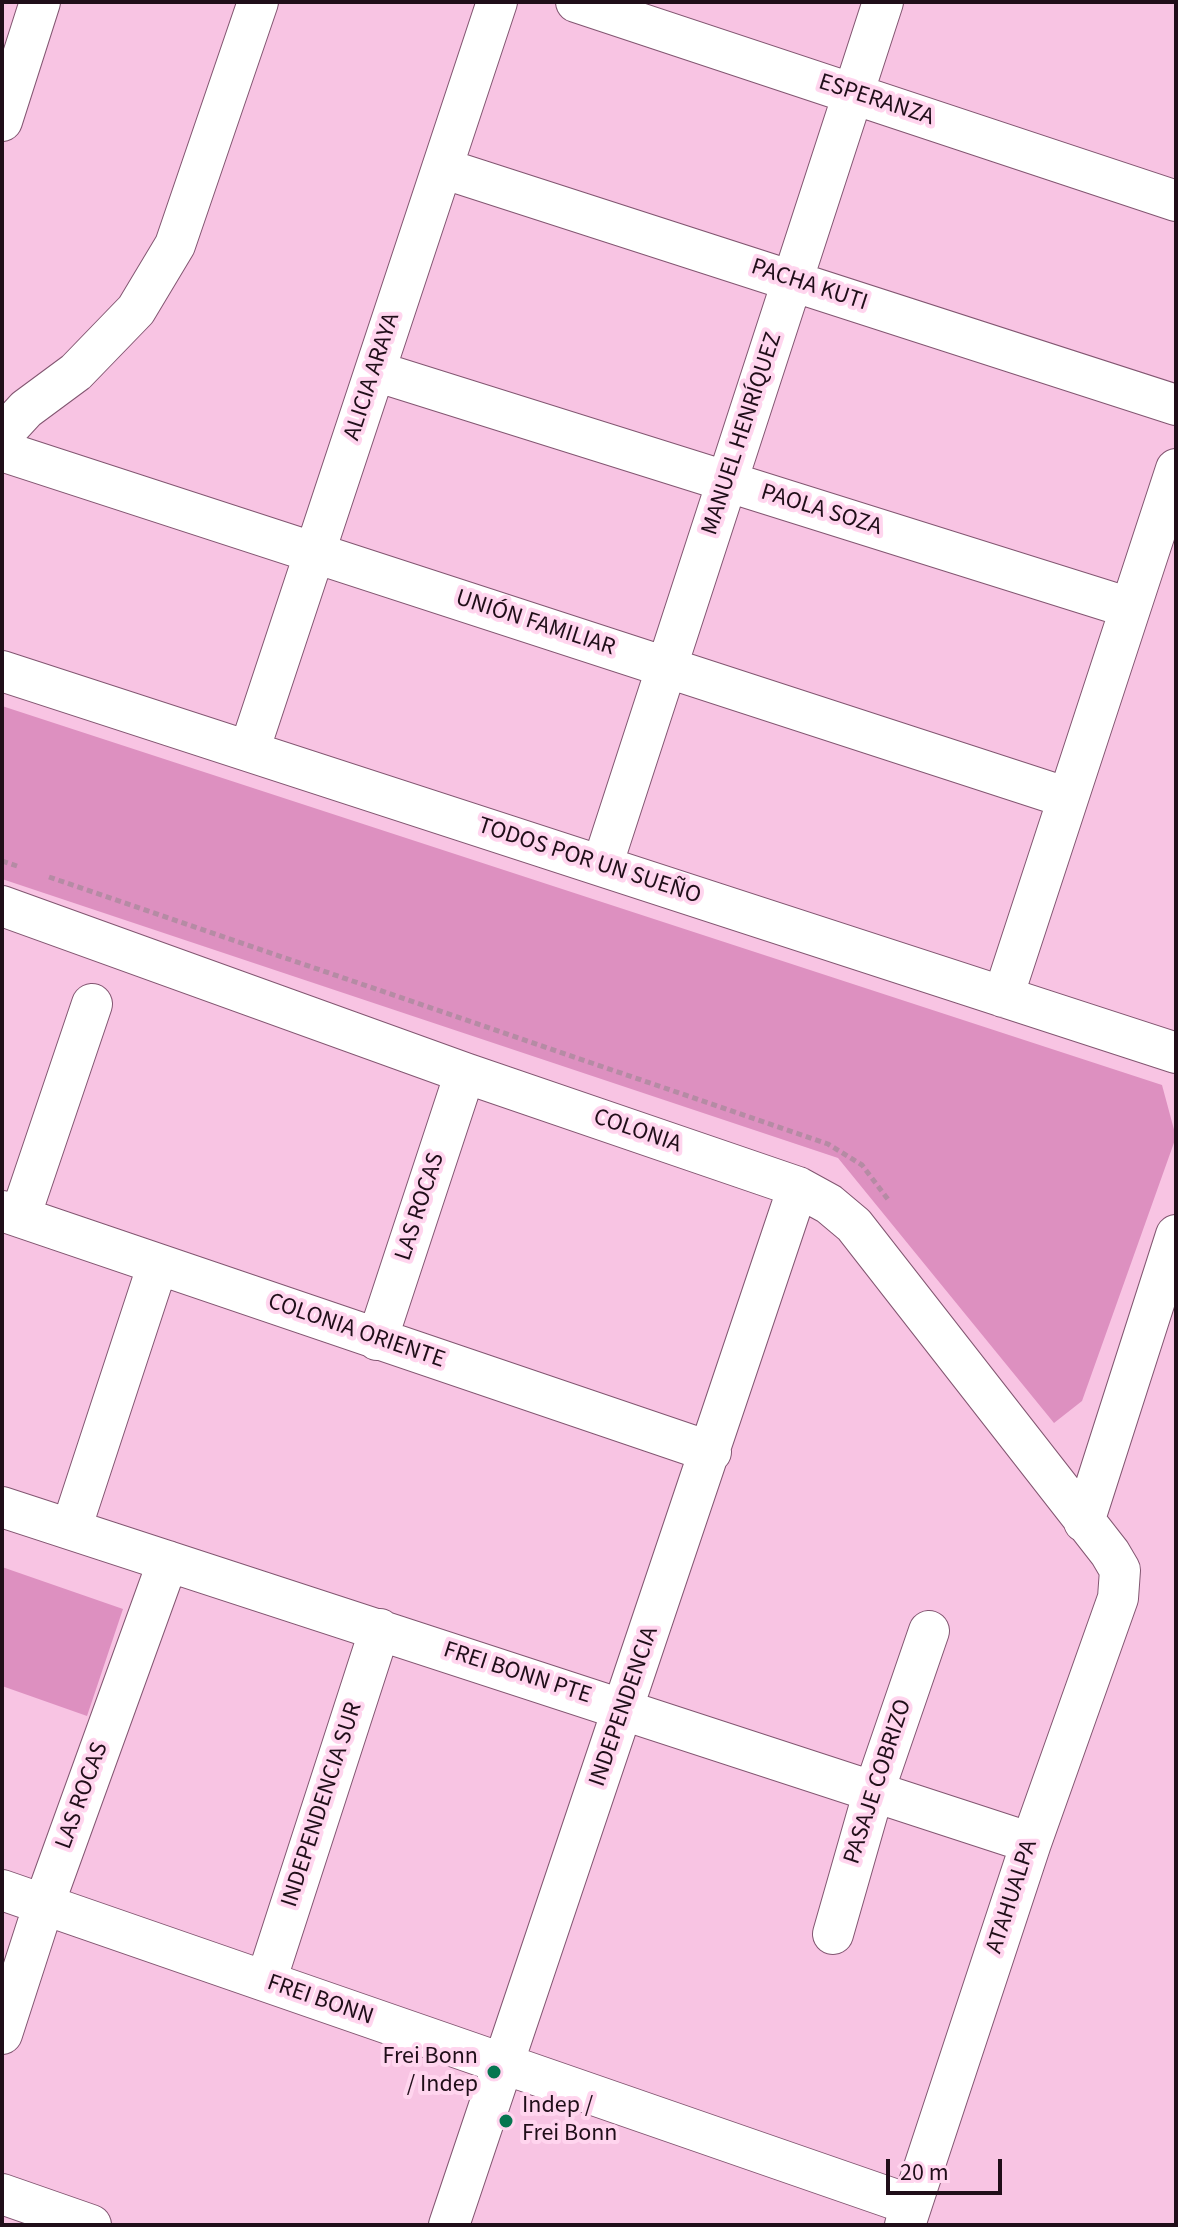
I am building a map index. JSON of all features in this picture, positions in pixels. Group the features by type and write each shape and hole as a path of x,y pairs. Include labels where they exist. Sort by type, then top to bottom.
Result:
{"street":[{"path":"2,121 40,2"},
{"path":"2,435 26,409 76,372 136,310 175,245 258,2"},
{"name":"ALICIA ARAYA","path":"249,751 497,2"},
{"name":"ESPERANZA","path":"576,2 1176,201"},
{"name":"MANUEL HENRÍQUEZ","path":"602,866 883,2"},
{"name":"PACHA KUTI","path":"442,168 1176,405"},
{"name":"PAOLA SOZA","path":"375,371 1130,608"},
{"name":"UNIÓN FAMILIAR","path":"2,451 1068,798"},
{"path":"1003,997 1176,469"},
{"name":"TODOS POR UN SUEÑO","path":"2,671 1176,1053"},
{"name":"COLONIA","path":"2,906 465,1073 798,1187 829,1204 854,1225 1120,1570"},
{"path":"11,1214 92,1004"},
{"name":"LAS ROCAS","path":"377,1340 465,1073"},
{"name":"INDEPENDENCIA","path":"449,2225 798,1187"},
{"name":"COLONIA ORIENTE","path":"11,1214 711,1452"},
{"path":"1084,1522 1176,1235"},
{"path":"71,1529 158,1264"},
{"name":"FREI BONN PTE","path":"2,1507 625,1709 873,1794 1031,1843"},
{"name":"LAS ROCAS","path":"2,2034 44,1904 168,1561"},
{"name":"ATAHUALPA","path":"908,2215 1031,1843 1118,1598 1120,1570"},
{"name":"INDEPENDENCIA SUR","path":"266,1981 380,1629"},
{"name":"PASAJE COBRIZO","path":"833,1934 873,1794 929,1631"},
{"name":"FREI BONN","path":"2,1890 502,2064 908,2215"},
{"path":"2,2194 91,2225"}],"shaded area":[{"path":"2,706 1162,1085 1176,1137 1082,1401 1054,1423 838,1158 2,879"},
{"path":"2,1567 123,1609 87,1716 2,1686"}],"place":[{"name":"Frei Bonn / Indep","path":"494,2072"},
{"name":"Indep / Frei Bonn","path":"506,2121"}]}
